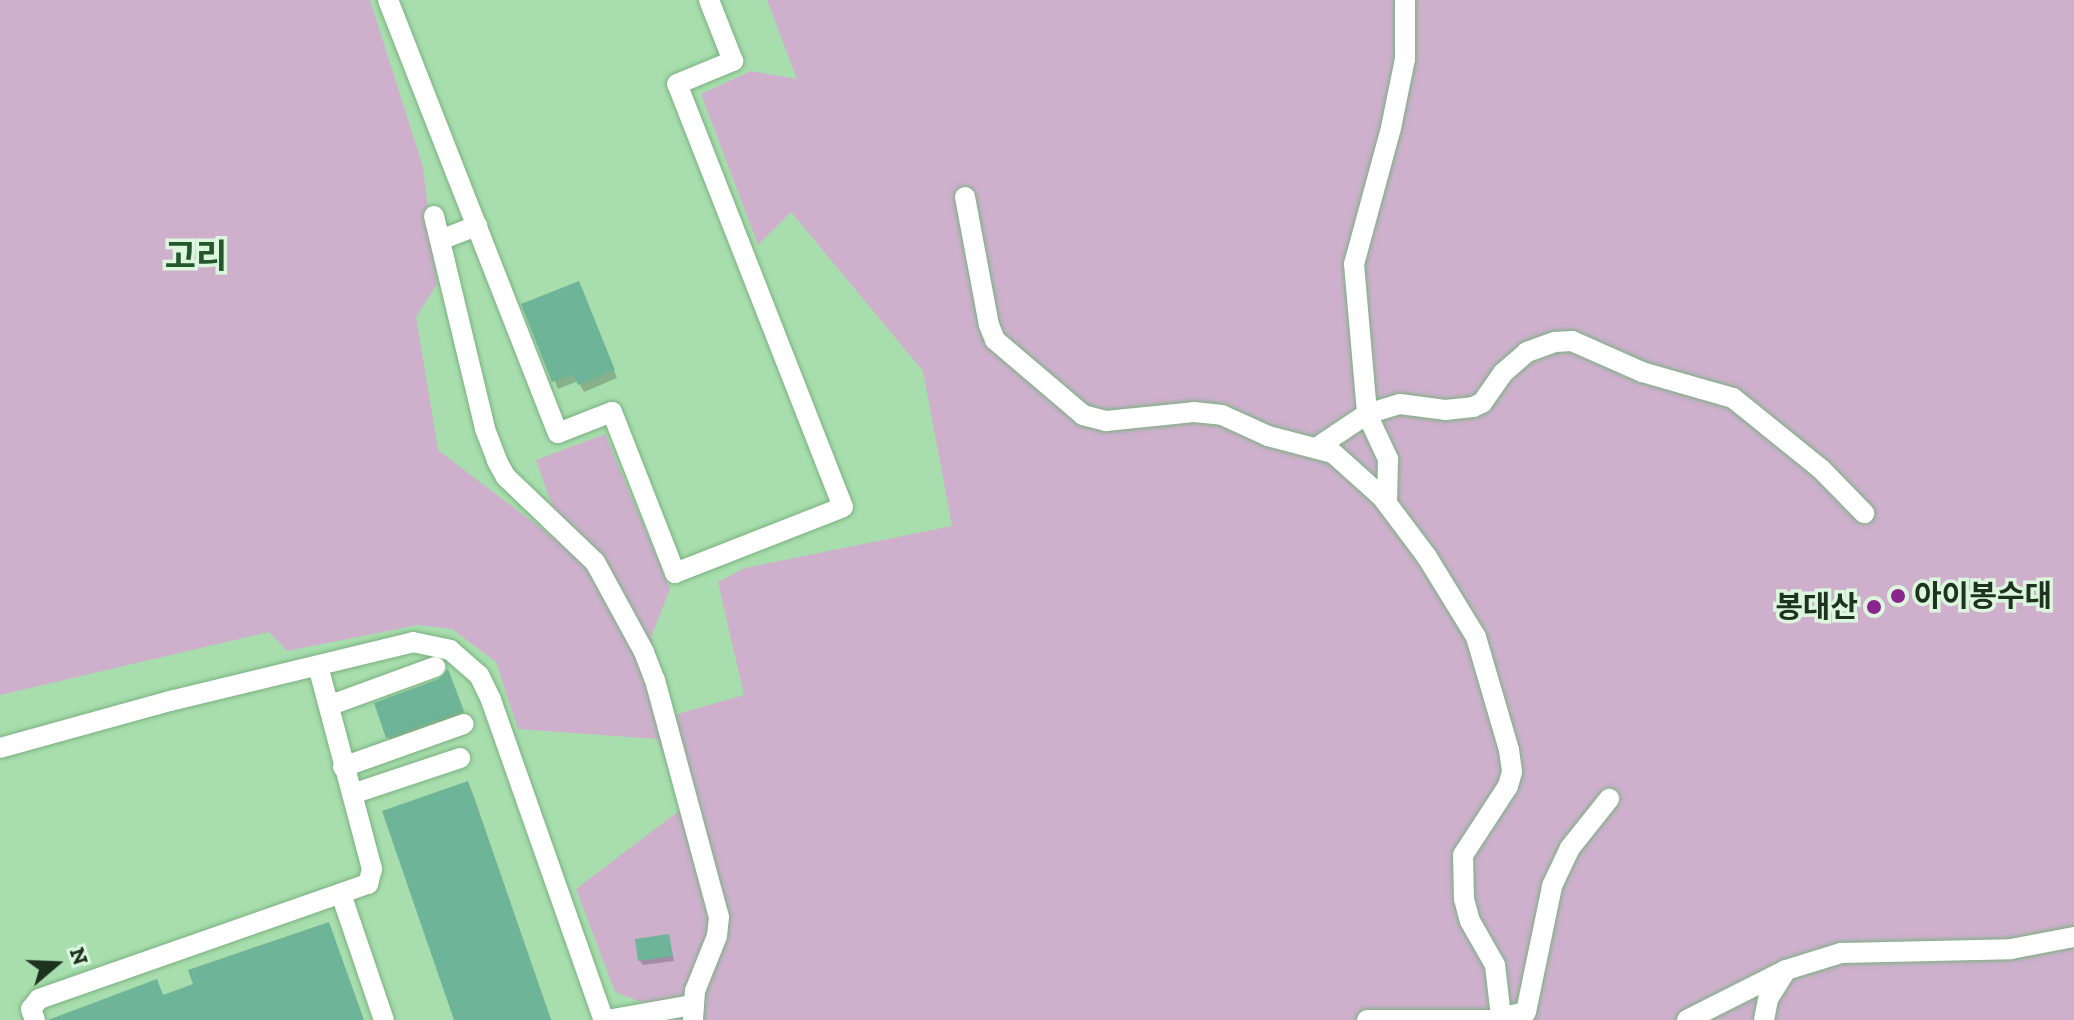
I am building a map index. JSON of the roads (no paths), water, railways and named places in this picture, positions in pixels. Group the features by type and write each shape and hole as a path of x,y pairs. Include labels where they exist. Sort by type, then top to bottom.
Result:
{"lane":[{"path":"388,0 558,433 612,412 675,573 843,507 677,84 733,61 709,0"},
{"path":"1387,503 1388,459 1372,412 1354,264 1391,128 1405,59 1405,0"},
{"path":"965,197 989,325 995,340 1083,415 1106,421 1194,412 1222,415 1268,436 1333,453 1387,503 1427,557 1476,637 1509,750 1512,772 1508,786 1463,855 1464,899 1470,921 1495,965 1502,1019"},
{"path":"0,748 170,701 421,643 450,650 479,675 605,1020 692,1012 717,936 719,917 663,678 644,652 595,562 506,477 497,461 485,429 434,216"},
{"path":"440,240 477,226"},
{"path":"1316,448 1372,412 1400,404 1445,410 1473,407 1482,403 1503,373 1527,352 1555,342 1572,341 1642,372 1733,398 1821,469 1864,513"},
{"path":"35,1020 31,1009 39,999 368,884 372,877 343,767 331,705 318,666"},
{"path":"331,705 435,667"},
{"path":"343,767 464,724"},
{"path":"352,794 460,758"},
{"path":"1367,1020 1502,1019 1526,1012 1552,886 1570,848 1609,799"},
{"path":"341,894 384,1020"},
{"path":"1687,1020 1786,970 1841,953 2011,949 2074,937"},
{"path":"1764,1020 1768,999 1786,970"}],"place":[{"name":"아이봉수대","path":"1898,596"},
{"name":"봉대산","path":"1874,607"}],"district":[{"name":"고리","path":"196,257"}]}
